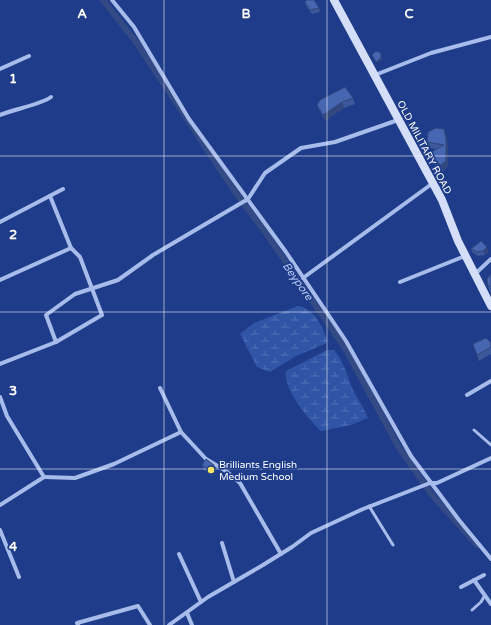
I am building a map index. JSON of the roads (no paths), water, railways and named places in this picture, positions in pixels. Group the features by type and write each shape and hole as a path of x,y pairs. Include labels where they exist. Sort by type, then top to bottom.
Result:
{"main road":[{"name":"OLD MILITARY ROAD","path":"334,0 442,200 466,255 491,306"}],"street":[{"path":"112,0 134,27 189,119 248,199 346,341 410,456 491,559"},
{"path":"375,75 431,53 491,36"},
{"path":"0,69 29,56"},
{"path":"0,116 14,110 45,102 51,97"},
{"path":"56,342 46,315 74,294 118,280 153,255 248,199 265,173 301,148 336,142 399,120"},
{"path":"303,278 433,183"},
{"path":"0,222 63,189"},
{"path":"0,364 56,342 102,315 80,257 71,248 50,196"},
{"path":"0,280 71,248"},
{"path":"400,282 466,255"},
{"path":"475,274 491,259"},
{"path":"467,395 491,380"},
{"path":"160,388 181,432 206,459 226,471 240,483 281,554"},
{"path":"0,397 7,416 44,477"},
{"path":"0,505 44,477 75,478 114,464 181,432"},
{"path":"170,625 201,602 281,554 311,533 369,506 430,483 437,483 491,458"},
{"path":"0,530 19,577"},
{"path":"222,542 234,582"},
{"path":"179,554 201,602"},
{"path":"462,587 484,575"},
{"path":"474,580 491,604"},
{"path":"78,625 77,623 138,606 150,625"},
{"path":"187,613 192,625"}],"lane":[{"path":"474,430 491,446"},
{"path":"369,506 393,545"},
{"path":"472,610 481,602 485,595"}],"waterway":[{"name":"Beypore","path":"103,0 136,42 238,196 263,229 345,348 398,446 432,495 477,545"}],"place":[{"name":"Brilliants English Medium School","path":"211,470"}]}
